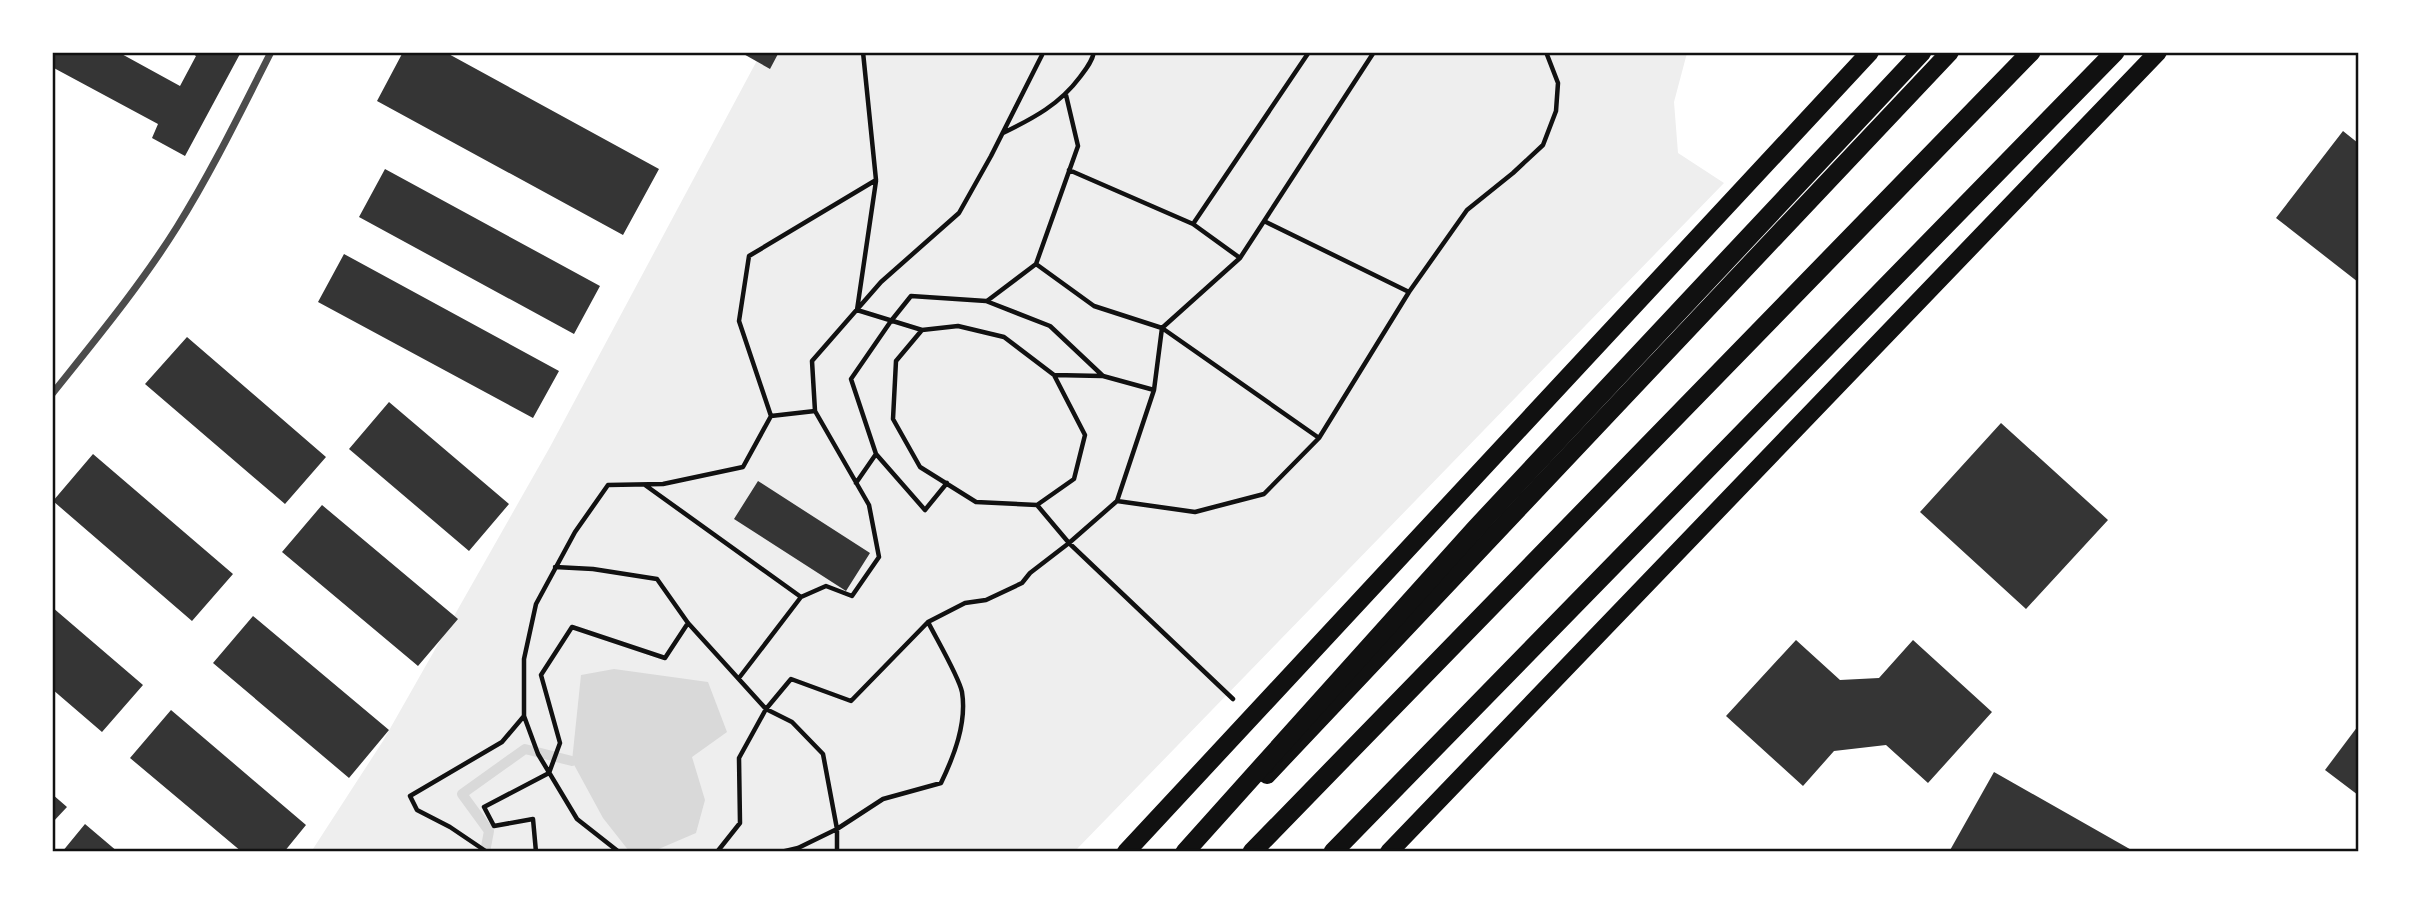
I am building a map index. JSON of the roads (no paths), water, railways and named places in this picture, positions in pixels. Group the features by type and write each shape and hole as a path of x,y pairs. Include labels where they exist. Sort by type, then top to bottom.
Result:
{"highway":[{"path":"1185,852 1475,529 1922,52"},
{"path":"1252,852 2031,52"},
{"path":"1333,852 2115,52"}],"main road":[{"path":"1194,852 1950,52"},
{"path":"1389,852 2158,52"},
{"path":"1126,852 1867,53"}],"street":[{"path":"52,394 114,317 177,228 211,169 271,52"}],"waterway":[{"path":"485,852 489,831 462,794 525,749 572,761"}]}
